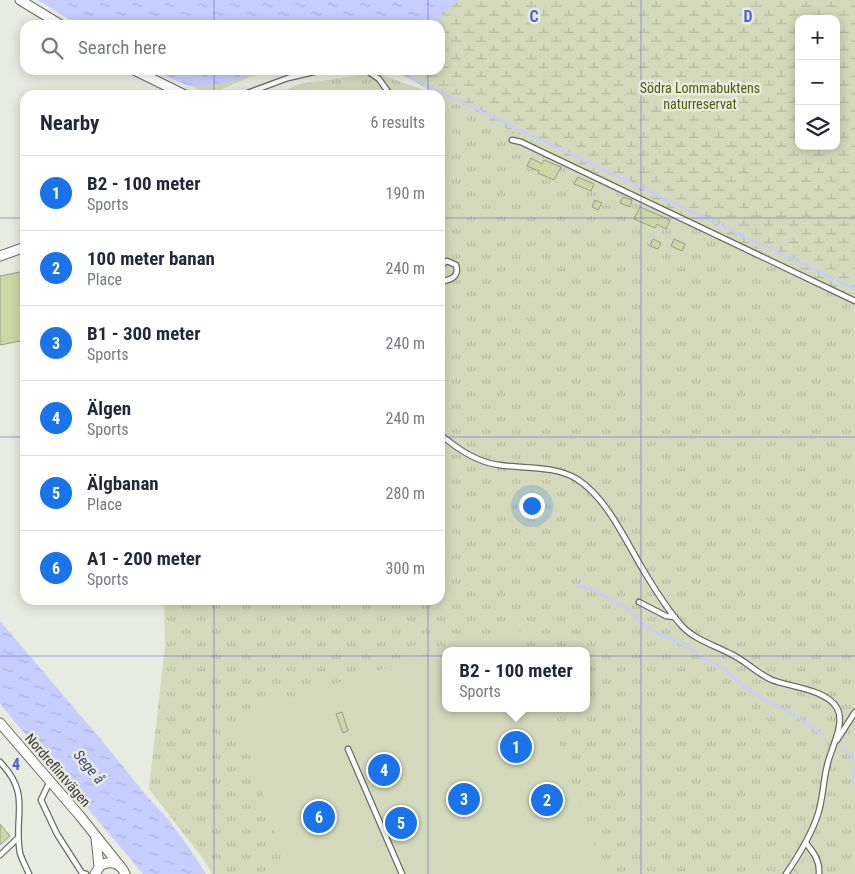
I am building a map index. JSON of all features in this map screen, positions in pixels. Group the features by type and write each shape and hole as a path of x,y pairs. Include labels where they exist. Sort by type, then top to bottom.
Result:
{"street":[{"path":"20,0 53,20"},
{"path":"144,75 175,90"},
{"path":"0,256 20,249"},
{"name":"Nordreflintvägen","path":"0,723 123,870"},
{"path":"95,835 97,870"},
{"path":"97,870 106,863 111,862 123,870"}],"lane":[{"path":"256,90 301,75"},
{"path":"373,75 379,79 387,90"},
{"path":"512,140 521,142 855,301"},
{"path":"445,262 447,261 456,265 458,269 452,279 445,281"},
{"path":"445,438 462,452 480,460 498,465 566,474 577,480 602,504 619,528 645,574 682,626 700,640 731,654 758,674 822,695 837,708 839,717 838,733 827,765 818,814 806,844 786,874"},
{"path":"639,602 666,616 676,617"},
{"path":"834,745 855,712"},
{"path":"348,749 402,874"},
{"path":"0,762 9,771 15,782 20,804 18,838 20,854 29,874"},
{"path":"50,781 41,800 57,834 82,873 86,874"},
{"path":"0,855 18,838"},
{"path":"806,844 816,855 819,874"}],"green space":[{"path":"41,0 855,0 855,874 212,874 202,857 149,789 165,646 164,605 445,605 445,90 430,90 402,75 445,75 445,20 72,20"},
{"name":"Södra Lommabuktens naturreservat","path":"459,0 855,0 855,299 445,98 445,90 430,90 404,75 445,75 445,20 437,20"},
{"path":"168,75 257,75 220,90 200,90"},
{"path":"362,75 382,75 423,90 285,90 299,84"},
{"path":"518,626 525,647 452,647"},
{"path":"442,650 442,712 547,712 604,874 288,874 237,715"},
{"path":"807,861 809,865 805,874 791,874 798,862"}],"water":[{"path":"38,0 459,0 437,20 70,20"},
{"path":"165,75 252,75 206,86 187,85"},
{"name":"Sege å","path":"0,621 168,819 206,874 143,874 0,704"}],"building":[{"path":"531,158 542,164 544,160 561,167 554,180 527,166"},
{"path":"578,177 594,184 591,191 574,184"},
{"path":"623,197 632,200 630,207 620,203"},
{"path":"595,200 602,203 598,210 592,207"},
{"path":"640,207 670,220 666,229 657,224 655,228 634,219"},
{"path":"653,239 661,243 658,249 650,246"},
{"path":"674,239 685,244 682,251 671,246"},
{"path":"20,272 20,341 0,345 0,276"},
{"path":"342,712 348,731 343,733 336,714"},
{"path":"554,792 557,801 540,808 537,799"},
{"path":"403,814 408,828 399,831 394,817"},
{"path":"0,824 10,836 0,845"}],"waterway":[{"path":"410,75 436,90"},
{"path":"445,94 855,289"},
{"path":"577,586 592,589 627,609 655,632 689,647 697,654 724,669 753,693 793,714 823,735"},
{"path":"844,748 855,762"},
{"path":"855,768 855,783"}],"place":[{"name":"B2 - 100 meter","path":"516,747"},
{"name":"Älgen","path":"384,770"},
{"name":"B1 - 300 meter","path":"464,799"},
{"name":"100 meter banan","path":"547,800"},
{"name":"A1 - 200 meter","path":"319,817"},
{"name":"Älgbanan","path":"401,823"}]}
